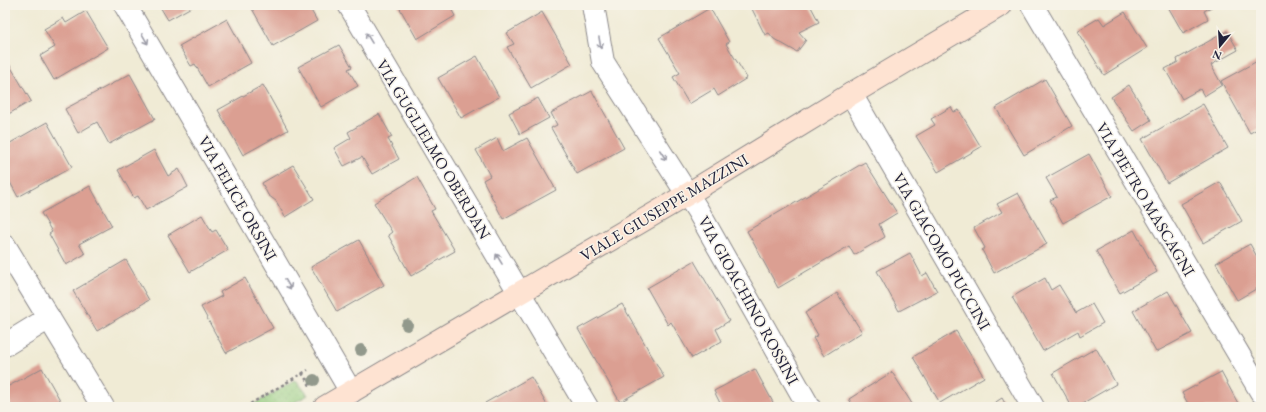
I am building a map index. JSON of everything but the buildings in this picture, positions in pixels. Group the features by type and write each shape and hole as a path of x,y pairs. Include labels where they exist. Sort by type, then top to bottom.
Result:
{"street":[{"name":"VIA FELICE ORSINI","path":"125,5 351,392"},
{"name":"VIA GUGLIELMO OBERDAN","path":"350,5 587,407"},
{"name":"VIA GIOACHINO ROSSINI","path":"593,5 603,62 688,194 809,407"},
{"name":"VIALE GIUSEPPE MAZZINI","path":"319,399 351,392 688,194 851,94 1001,5"},
{"name":"VIA PIETRO MASCAGNI","path":"1032,5 1261,392"},
{"name":"VIA GIACOMO PUCCINI","path":"851,94 1033,407"},
{"path":"5,246 103,407"},
{"path":"5,345 49,318"}],"path":[{"path":"245,407 308,370"},
{"path":"302,373 319,399"}],"green space":[{"path":"296,380 308,395 286,407 249,407"}]}
